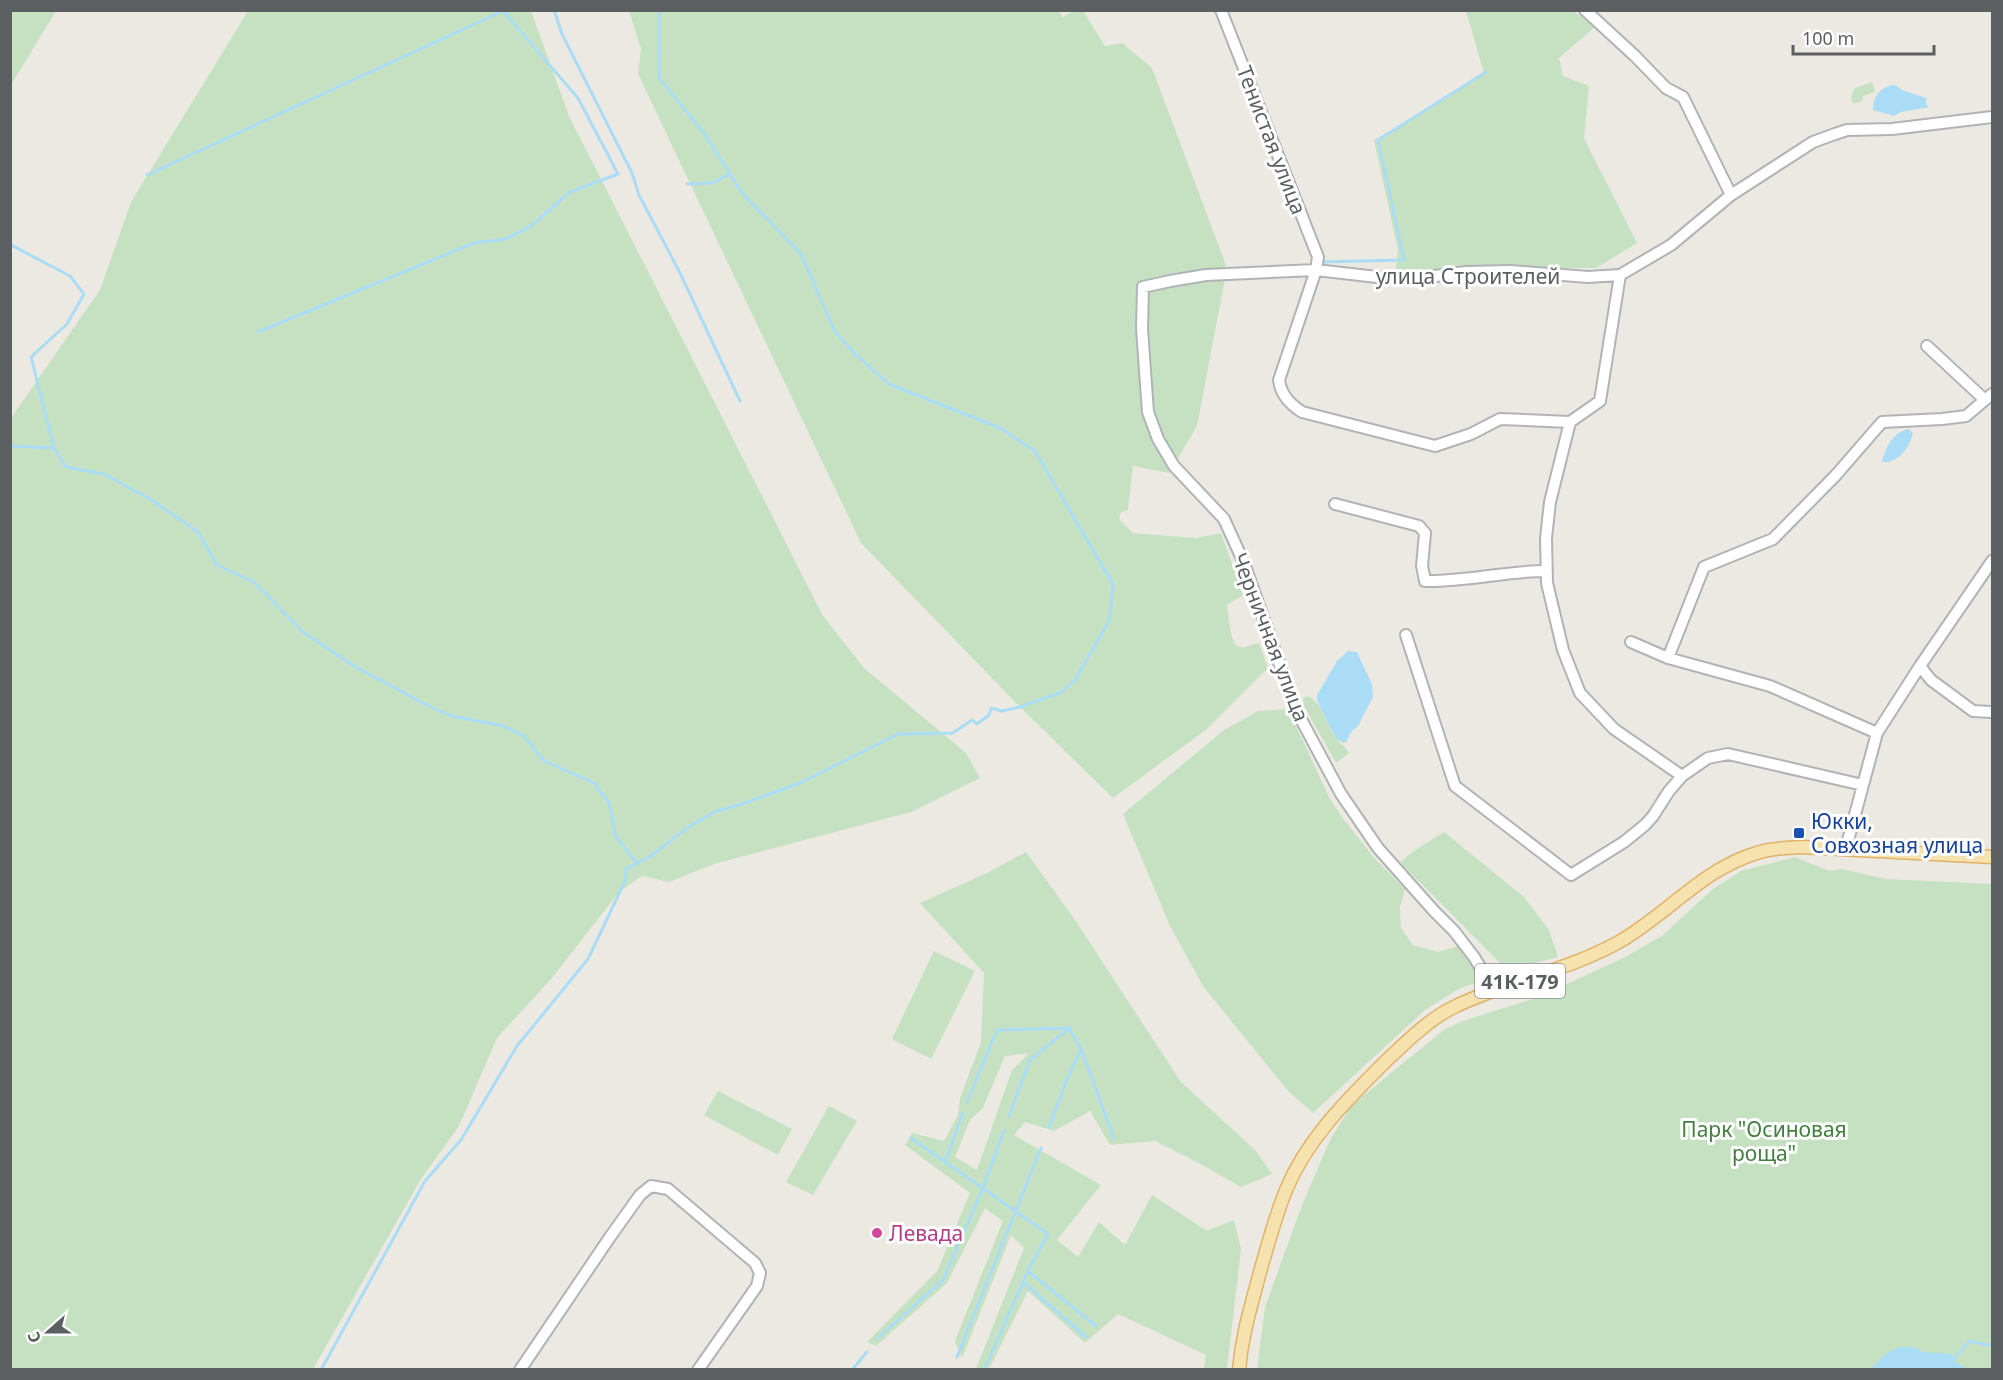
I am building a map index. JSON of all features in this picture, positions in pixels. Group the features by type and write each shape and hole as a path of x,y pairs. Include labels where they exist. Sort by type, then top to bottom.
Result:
{"main road":[{"name":"41К-179","path":"1239,1370 1242,1336 1274,1226 1287,1189 1312,1144 1330,1119 1356,1090 1414,1035 1455,1006 1568,965 1616,944 1646,926 1704,879 1735,861 1757,852 1779,848 1845,848 1992,857"}],"street":[{"name":"Тенистая улица","path":"1221,10 1316,252 1316,270"},
{"path":"1585,10 1666,88 1683,97 1731,195"},
{"path":"1316,270 1279,380 1288,402 1302,412 1435,446 1471,434 1500,419 1570,422 1600,401 1620,275 1671,245 1731,195 1813,142 1847,130 1892,129 1992,117"},
{"name":"улица Строителей","path":"1143,287 1170,280 1206,275 1316,270 1412,279 1466,272 1511,271 1588,277 1620,275"},
{"name":"Черничная улица","path":"1143,287 1142,329 1148,412 1158,439 1174,466 1224,519 1244,563 1295,708 1341,794 1378,848 1454,931 1474,957 1494,990"},
{"path":"1668,658 1704,567 1773,539 1836,475 1882,422 1966,416 1989,397 1927,346"},
{"path":"1570,422 1550,502 1546,538 1547,583 1563,650 1581,693 1620,735 1682,776"},
{"path":"1335,504 1419,526 1425,533 1422,566 1425,581 1441,582 1521,571 1546,571"},
{"path":"1845,848 1877,733 1992,561"},
{"path":"1406,635 1455,786 1571,875 1624,842 1645,825 1682,776 1708,758 1728,754 1863,785"},
{"path":"1631,642 1668,658 1770,686 1877,733"},
{"path":"1920,666 1931,680 1973,711 1992,712"},
{"path":"520,1370 616,1228 640,1195 651,1186 668,1188 755,1263 760,1273 757,1286 698,1370"}],"green space":[{"path":"1057,10 1063,17 1074,11 1083,11 1105,46 1122,43 1152,68 1227,268 1197,426 1169,473 1133,466 1128,510 1121,512 1119,519 1133,533 1196,538 1221,533 1243,595 1227,605 1234,641 1240,647 1259,643 1268,668 1207,729 1113,798 1020,707 861,543 638,74 641,49 629,11"},
{"path":"10,11 56,11 11,85"},
{"path":"248,11 531,11 569,116 823,616 864,668 966,753 980,778 911,812 714,864 669,882 642,876 619,892 552,978 497,1038 459,1126 421,1179 313,1369 11,1369 11,418 100,290 131,202"},
{"path":"1466,11 1573,11 1596,26 1559,58 1563,76 1589,86 1584,138 1637,243 1596,268 1458,268 1395,274 1398,250 1374,140 1401,126 1484,73"},
{"path":"1872,82 1875,92 1863,96 1862,101 1853,104 1851,97 1855,88"},
{"path":"1308,696 1320,708 1334,735 1349,753 1336,763 1304,706 1303,698"},
{"path":"1288,709 1329,797 1341,816 1375,859 1405,889 1400,907 1401,928 1413,945 1438,952 1458,946 1482,982 1462,987 1425,1010 1313,1113 1288,1091 1203,986 1170,926 1123,814 1224,730 1258,711"},
{"path":"1444,832 1524,897 1549,930 1558,957 1519,967 1504,967 1400,862"},
{"path":"1026,852 1073,917 1181,1082 1255,1150 1272,1174 1241,1187 1155,1141 1110,1145 1090,1111 1054,1131 1025,1122 1014,1135 1101,1185 1057,1240 1078,1257 1099,1222 1125,1245 1152,1195 1207,1231 1234,1220 1241,1249 1227,1369 1204,1369 1206,1355 1118,1314 1085,1343 1028,1291 989,1369 976,1369 1024,1248 1011,1235 962,1358 955,1341 1003,1221 985,1208 947,1283 876,1346 867,1342 937,1271 970,1193 905,1145 912,1133 944,1141 958,1115 960,1098 981,1042 984,973 920,903 987,873","holes":["1029,1053 1012,1070 977,1170 955,1157 970,1120 983,1108 1005,1056"]},
{"name":"Парк \"Осиновая роща\"","path":"1795,857 1830,871 1841,869 1887,879 1992,884 1992,1369 1257,1370 1265,1307 1302,1205 1331,1138 1352,1105 1445,1029 1539,997 1625,957 1662,936 1713,889 1741,871"},
{"path":"934,951 975,971 931,1059 892,1039"},
{"path":"718,1091 792,1129 778,1155 704,1115"},
{"path":"829,1106 857,1121 813,1195 786,1182"}],"water":[{"path":"1895,85 1902,90 1926,98 1926,104 1929,107 1901,112 1894,116 1873,110 1874,100 1879,93 1886,87"},
{"path":"1908,429 1913,433 1906,449 1893,460 1882,462 1894,437"},
{"path":"1348,651 1357,652 1372,684 1373,697 1358,726 1343,743 1336,738 1317,701 1317,695 1337,661"},
{"path":"1903,1347 1913,1347 1923,1352 1950,1354 1956,1363 1968,1369 1871,1369 1888,1353"}],"waterway":[{"path":"554,10 562,34 632,173 639,195 680,273 740,401"},
{"path":"321,1370 425,1181 461,1140 517,1046 588,959 625,881 626,869 651,856 687,828 714,812 800,783 898,734 953,733 972,720 977,724 989,715 991,708 1002,711 1020,707 1062,692 1075,680 1110,619 1113,584 1035,451 1000,428 889,384 855,354 835,332 801,254 742,193 704,133 659,78 659,10"},
{"path":"147,175 503,11 578,98 618,174 570,192 531,226 506,239 474,243 258,332"},
{"path":"1321,262 1404,260 1378,140 1486,72"},
{"path":"687,184 712,183 730,174"},
{"path":"10,243 70,276 84,294 67,324 31,357 54,448 66,467 104,474 150,499 198,532 217,565 254,582 303,632 354,666 451,716 504,726 524,736 544,761 594,783 609,803 616,837 637,863"},
{"path":"10,446 54,448"},
{"path":"967,1102 997,1030 1069,1028 1081,1049 1114,1138"},
{"path":"1009,1116 1030,1060 1068,1029"},
{"path":"1049,1127 1081,1049"},
{"path":"945,1162 963,1113"},
{"path":"878,1338 943,1280 983,1188 1004,1131"},
{"path":"911,1138 1048,1234 1028,1271 1096,1326"},
{"path":"957,1357 1041,1148"},
{"path":"984,1370 1028,1271"},
{"path":"1023,1282 1086,1337"},
{"path":"1953,1359 1970,1341 1992,1346"},
{"path":"852,1370 867,1352"}],"place":[{"name":"Юкки, Совхозная улица","path":"1799,833"},
{"name":"Левада","path":"877,1233"}]}
